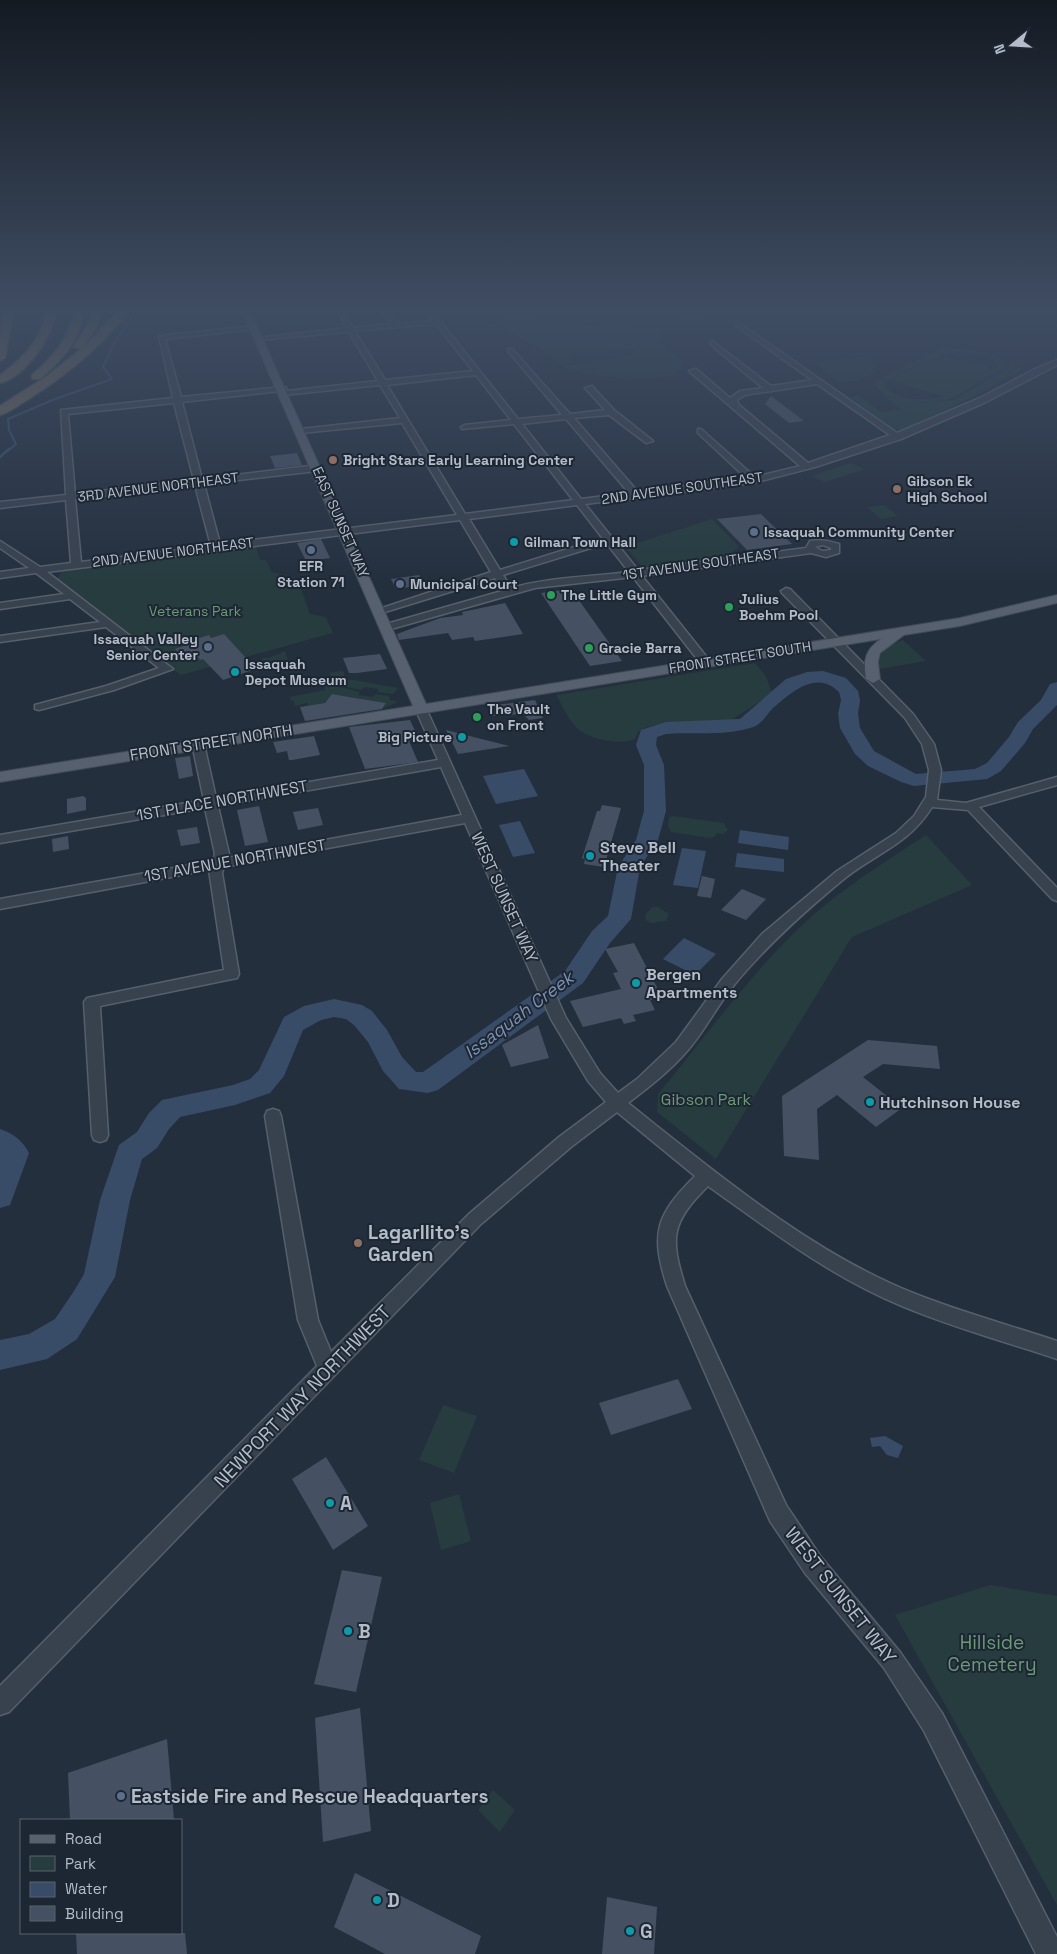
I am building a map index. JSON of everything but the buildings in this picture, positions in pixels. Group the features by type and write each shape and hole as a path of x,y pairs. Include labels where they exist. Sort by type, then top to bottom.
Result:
{"highway":[{"path":"0,411 6,403"}],"main road":[{"name":"EAST SUNSET WAY","path":"289,402 381,610 421,708"},
{"name":"FRONT STREET SOUTH","path":"421,708 977,618 1057,600"},
{"path":"873,680 870,661 872,652 906,630"},
{"name":"FRONT STREET NORTH","path":"0,777 421,708"}],"street":[{"path":"53,581 58,573 73,565 64,412 156,402"},
{"path":"178,402 216,547"},
{"path":"395,402 508,592"},
{"path":"501,402 705,662"},
{"path":"554,402 636,494"},
{"path":"602,402 611,412 649,441"},
{"path":"731,402 806,466"},
{"path":"733,402 735,406"},
{"path":"849,402 898,437"},
{"name":"2ND AVENUE SOUTHEAST","path":"345,530 753,480 806,466 898,437 979,402"},
{"path":"465,427 611,412"},
{"path":"301,431 406,420"},
{"path":"701,430 753,480"},
{"name":"3RD AVENUE NORTHEAST","path":"0,505 317,468"},
{"name":"2ND AVENUE NORTHEAST","path":"0,574 345,530"},
{"path":"381,610 593,544 610,542"},
{"path":"0,544 53,581 167,669 110,688 39,707"},
{"name":"1ST AVENUE SOUTHEAST","path":"387,626 548,582 576,582 811,550"},
{"path":"786,591 912,720 932,752 935,770 934,788 930,803 956,807 971,806 1057,781"},
{"path":"0,606 72,596"},
{"path":"0,639 108,624"},
{"name":"WEST SUNSET WAY","path":"421,708 554,1009 575,1048 594,1077 617,1103 707,1176 812,1250 884,1290 1057,1350"},
{"path":"100,1135 92,1002 232,974 215,873 222,854 198,744"},
{"name":"1ST PLACE NORTHWEST","path":"0,839 445,763"},
{"name":"NEWPORT WAY NORTHWEST","path":"0,1703 476,1219 565,1142 643,1083 682,1046 727,983 767,937 842,874 901,836 919,818 930,803"},
{"path":"971,806 1057,896"},
{"name":"1ST AVENUE NORTHWEST","path":"0,904 470,818"},
{"path":"273,1116 308,1320 317,1345 329,1369"},
{"name":"WEST SUNSET WAY","path":"707,1176 686,1196 670,1218 665,1249 676,1286 778,1513 809,1558 867,1627 911,1686 933,1722 1051,1954"}],"green space":[{"path":"856,402 868,402 882,412 902,409 892,402 961,402 903,430 892,428"},
{"path":"851,463 865,469 825,482 811,476"},
{"path":"884,505 898,516 881,519 867,507"},
{"path":"712,519 739,547 733,552 734,555 643,568 625,547"},
{"name":"Veterans Park","path":"256,547 260,560 266,560 272,572 297,578 310,614 326,617 333,633 181,675 81,601 57,579 61,572 73,567 230,548 235,550"},
{"path":"903,640 926,661 879,669 878,663 881,653 893,644"},
{"path":"285,651 289,664 291,663 293,667 273,670 261,658 269,658"},
{"path":"755,663 766,676 772,694 728,722 661,724 647,727 638,732 635,739 629,741 604,740 580,731 570,719 556,695"},
{"path":"344,672 344,680 355,680 398,688 393,694 377,692 379,689 364,687 361,690 324,682 331,678 329,673"},
{"path":"324,683 360,692 358,695 373,697 376,694 389,696 390,700 396,701 396,703 383,708 386,703 332,694 325,703 309,706 307,703 295,706 293,700 291,701 290,697 325,690"},
{"path":"669,817 724,823 728,830 723,834 717,833 714,837 709,838 671,832 668,827"},
{"name":"Gibson Park","path":"926,835 972,885 852,937 716,1159 657,1112 658,1094 743,989 779,948 828,903"},
{"path":"652,907 658,907 669,914 666,921 651,923 646,920 645,915"},
{"path":"443,1405 477,1416 454,1473 419,1460"},
{"path":"459,1494 471,1541 441,1550 430,1503"},
{"name":"Hillside Cemetery","path":"990,1585 1057,1596 1057,1905 895,1615"},
{"path":"493,1790 515,1810 500,1832 478,1810"}],"water":[{"path":"524,769 538,796 496,804 483,776"},
{"path":"520,821 535,853 513,857 499,825"},
{"path":"740,830 789,837 788,850 738,843"},
{"path":"682,848 706,851 698,888 673,885"},
{"path":"737,853 784,859 784,872 735,867"},
{"path":"684,938 716,954 695,975 663,959"},
{"path":"885,1436 903,1446 898,1458 887,1455 880,1446 872,1447 870,1438"}],"waterway":[{"path":"8,451 16,444 9,430 8,419 48,402"},
{"path":"0,457 9,449"},
{"name":"Issaquah Creek","path":"0,1355 35,1348 66,1329 85,1301 99,1277 115,1200 129,1153 147,1140 159,1121 172,1108 235,1095 260,1086 270,1076 293,1024 313,1013 334,1008 353,1011 363,1018 378,1037 392,1064 409,1082 428,1083 574,977 601,937 619,919 629,867 647,840 655,811 654,765 646,745 648,734 666,728 733,726 748,723 793,683 807,677 823,677 839,682 848,691 850,700 848,714 850,728 859,745 873,760 914,780 980,775 994,767 1018,739 1025,726 1049,703 1057,688"},
{"name":"Issaquah Creek","path":"0,1140 15,1153 0,1196"}],"place":[{"name":"Bright Stars Early Learning Center","path":"333,460"},
{"name":"Gibson Ek High School","path":"897,489"},
{"name":"Issaquah Community Center","path":"754,532"},
{"name":"Gilman Town Hall","path":"514,542"},
{"name":"EFR Station 71","path":"311,550"},
{"name":"Municipal Court","path":"400,584"},
{"name":"The Little Gym","path":"551,595"},
{"name":"Julius Boehm Pool","path":"729,607"},
{"name":"Issaquah Valley Senior Center","path":"208,647"},
{"name":"Gracie Barra","path":"589,648"},
{"name":"Issaquah Depot Museum","path":"235,672"},
{"name":"The Vault on Front","path":"477,717"},
{"name":"Big Picture","path":"462,737"},
{"name":"Steve Bell Theater","path":"590,856"},
{"name":"Bergen Apartments","path":"636,983"},
{"name":"Hutchinson House","path":"870,1102"},
{"name":"Lagarllito's Garden","path":"358,1243"},
{"name":"A","path":"330,1503"},
{"name":"B","path":"348,1631"},
{"name":"Eastside Fire and Rescue Headquarters","path":"121,1796"},
{"name":"D","path":"377,1900"},
{"name":"G","path":"630,1931"}]}
